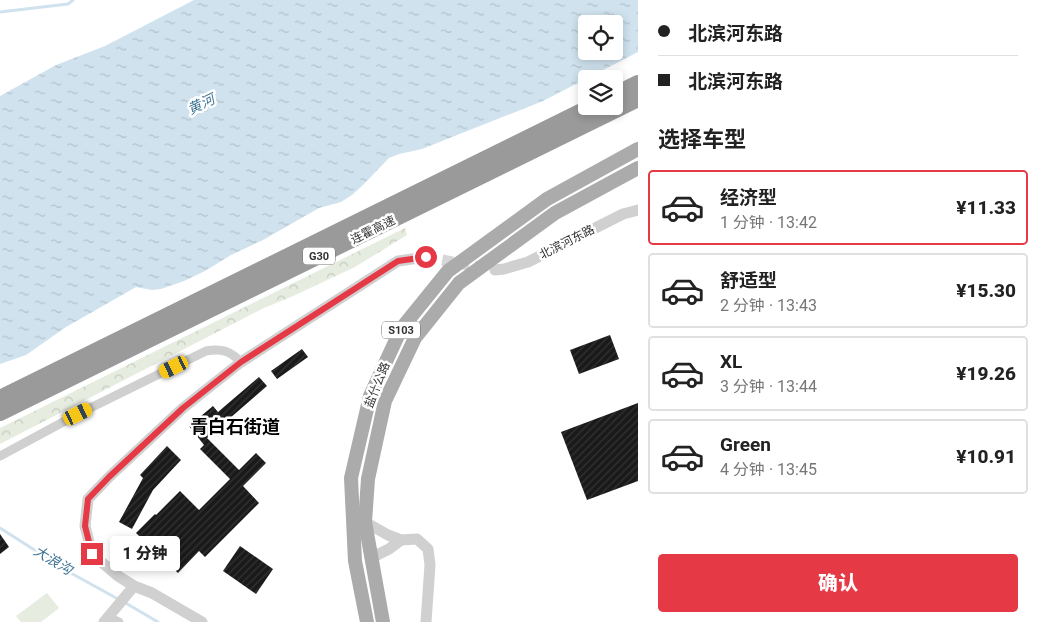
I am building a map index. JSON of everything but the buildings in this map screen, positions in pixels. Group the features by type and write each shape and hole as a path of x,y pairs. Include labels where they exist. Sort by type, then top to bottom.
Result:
{"highway":[{"path":"623,90 638,83"},
{"name":"连霍高速","path":"0,413 638,99"},
{"name":"连霍高速","path":"0,398 578,113"}],"main road":[{"name":"盐什公路","path":"367,622 355,561 351,478 370,396 401,329 448,271 547,199 638,149"},
{"name":"盐什公路","path":"383,622 365,522 368,479 385,402 415,338 459,282 555,213 638,168"}],"street":[{"name":"北滨河东路","path":"494,270 528,262 623,214 638,210"},
{"path":"202,622 152,593 131,590 92,554 85,526 88,499 183,408 241,362 398,261 426,257"},
{"path":"0,456 78,414 206,351 216,349 225,351 234,355 241,362"},
{"path":"365,522 401,540 417,539 428,549 430,565 426,622"},
{"path":"371,558 401,540"},
{"path":"111,618 131,590"}],"green space":[{"path":"405,228 407,235 355,267 264,308 0,444 0,428"},
{"path":"47,593 59,608 41,622 21,622 16,616"}],"water":[{"name":"黄河","path":"194,0 638,0 638,52 623,60 623,15 578,15 578,60 622,60 603,70 578,70 578,83 543,101 422,149 389,158 362,186 341,202 319,208 263,240 184,281 161,289 152,290 136,287 66,327 26,355 0,364 0,96 56,65 105,46"}],"waterway":[{"path":"0,12 68,4 73,0"},
{"name":"大浪沟","path":"0,528 69,572 118,599"},
{"name":"大浪沟","path":"124,602 158,622"}],"tunnel":[{"path":"426,257 485,268"}],"district":[{"name":"青白石街道","path":"235,427"}],"route":[{"path":"92,554 85,526 88,499 183,408 241,362 398,261 426,257"}]}
